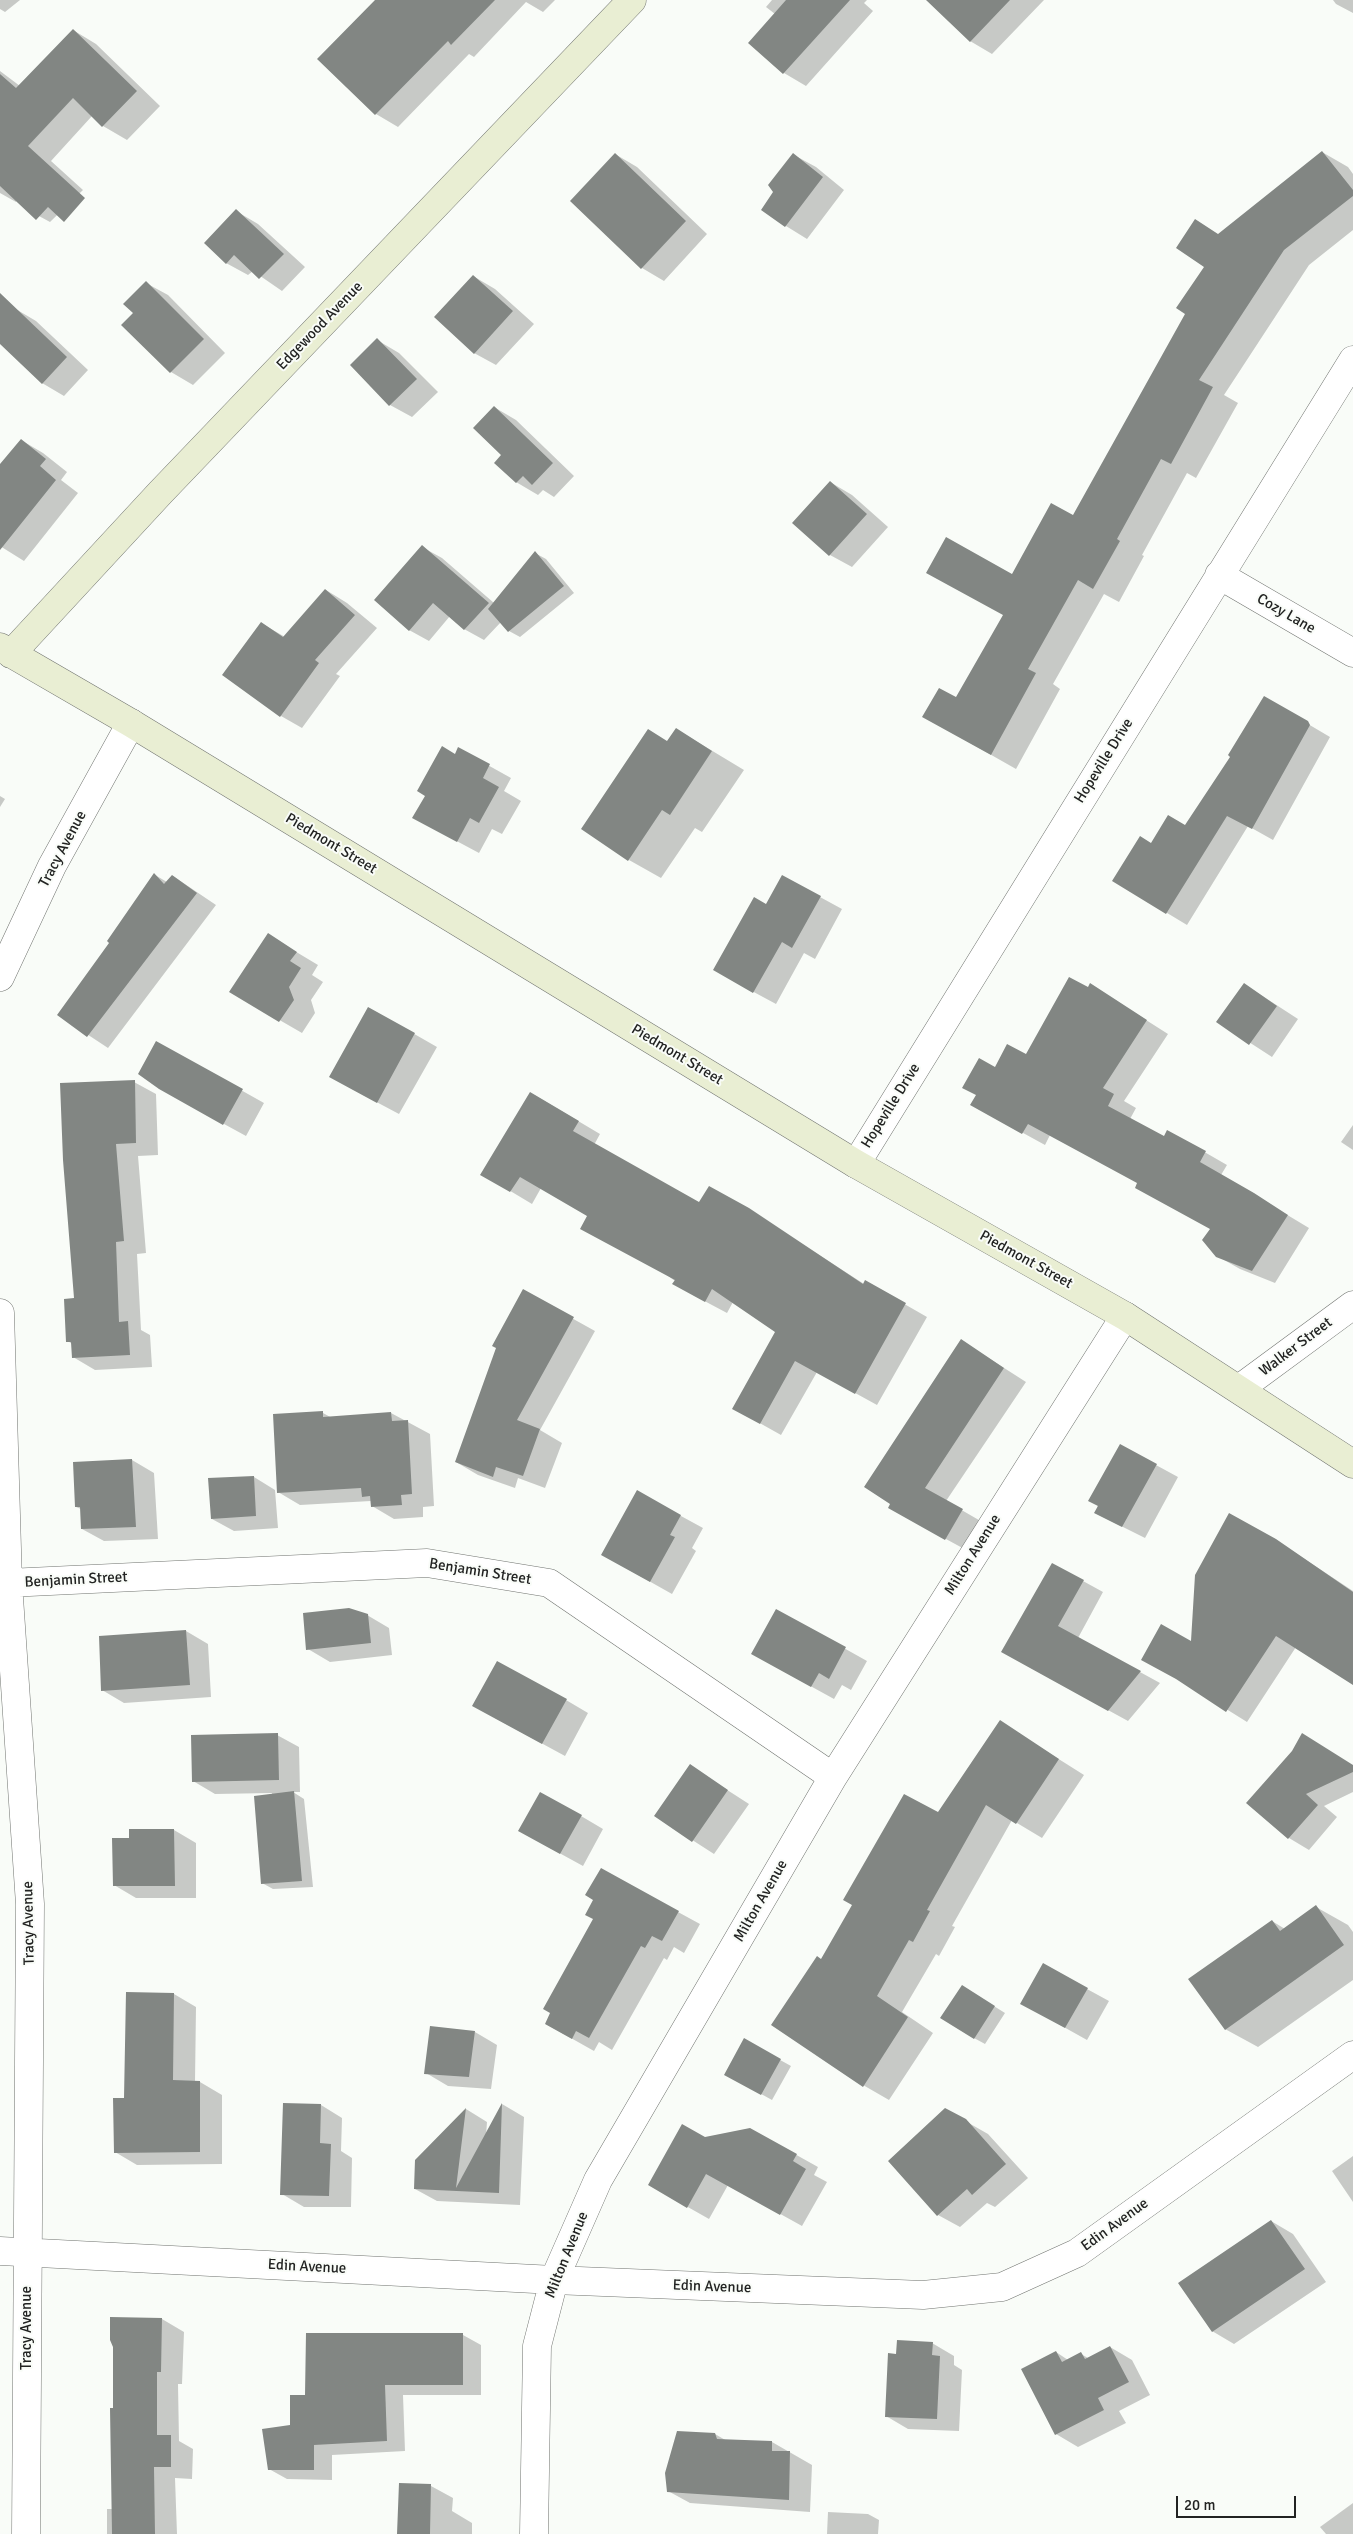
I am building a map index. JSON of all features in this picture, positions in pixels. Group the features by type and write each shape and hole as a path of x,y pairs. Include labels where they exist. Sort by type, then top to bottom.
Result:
{"street":[{"name":"Edgewood Avenue","path":"6,651 632,0"},
{"name":"Hopeville Drive","path":"856,1164 1353,360"},
{"name":"Cozy Lane","path":"1219,576 1353,653"},
{"name":"Piedmont Street","path":"6,651 131,723 856,1164 1125,1316 1353,1464"},
{"name":"Tracy Avenue","path":"0,977 52,866 131,723"},
{"name":"Walker Street","path":"1240,1389 1353,1305"},
{"name":"Tracy Avenue","path":"0,1313 8,1583 30,1904 26,2534"},
{"name":"Milton Avenue","path":"534,2534 537,2346 554,2280 598,2180 833,1777 1125,1316"},
{"name":"Benjamin Street","path":"8,1583 428,1563 549,1583 833,1777"},
{"name":"Edin Avenue","path":"0,2251 554,2280 923,2295 1002,2287 1077,2252 1353,2055"}],"building":[{"path":"375,0 495,0 451,45 448,41 375,115 317,59"},
{"path":"786,0 850,0 783,74 748,43"},
{"path":"926,0 1010,0 970,42"},
{"path":"73,29 137,91 102,127 73,98 28,146 85,198 64,222 48,207 36,220 0,186 0,74 16,88"},
{"path":"1322,151 1353,190 1353,196 1284,250 1199,380 1213,387 1171,464 1161,459 1117,539 1120,541 1093,589 1078,580 1028,669 1036,673 991,755 922,717 939,688 956,697 1003,615 926,573 946,537 1012,574 1051,503 1073,515 1185,314 1176,308 1204,267 1176,248 1195,219 1218,234"},
{"path":"615,153 686,221 641,269 570,201"},
{"path":"793,153 823,177 785,227 761,210 773,192 768,185"},
{"path":"236,209 284,254 259,279 234,255 226,264 204,243"},
{"path":"473,275 513,311 474,354 434,317"},
{"path":"146,281 204,339 170,373 121,325 133,313 123,304"},
{"path":"0,293 67,357 42,384 0,344"},
{"path":"377,338 417,379 389,406 350,365"},
{"path":"494,406 553,463 532,485 523,476 516,483 494,463 501,455 473,428"},
{"path":"21,439 46,459 40,466 56,480 0,550 0,464"},
{"path":"830,481 867,514 829,556 792,523"},
{"path":"422,545 489,603 464,630 433,603 409,631 374,600"},
{"path":"535,551 564,586 508,632 488,609"},
{"path":"325,589 355,615 315,660 319,663 280,717 222,675 261,622 283,637"},
{"path":"1264,696 1308,721 1310,725 1252,829 1227,816 1166,914 1112,881 1140,836 1151,843 1168,815 1185,825 1230,757 1228,755"},
{"path":"676,728 712,751 670,815 662,810 628,861 581,829 648,729 667,741"},
{"path":"442,746 455,754 458,747 490,764 483,778 499,787 479,823 470,818 457,842 412,818 425,796 417,791"},
{"path":"154,873 164,884 172,875 197,893 87,1037 57,1015 109,943 107,941"},
{"path":"782,875 821,896 792,948 782,942 753,993 713,970 754,897 766,904"},
{"path":"268,933 297,952 290,961 301,968 289,987 294,1000 279,1022 229,992"},
{"path":"1069,977 1088,987 1090,983 1147,1020 1103,1088 1114,1094 1108,1106 1164,1136 1167,1130 1206,1151 1200,1162 1288,1215 1252,1271 1216,1257 1202,1240 1210,1229 1135,1188 1137,1183 1028,1124 1022,1134 970,1105 976,1095 962,1088 979,1058 995,1067 1007,1044 1026,1054"},
{"path":"1244,983 1277,1006 1249,1045 1216,1022"},
{"path":"368,1007 415,1033 377,1103 329,1077"},
{"path":"156,1041 243,1089 223,1125 159,1089 138,1074"},
{"path":"135,1080 136,1143 116,1144 124,1241 116,1242 119,1322 128,1321 130,1355 72,1358 71,1342 66,1342 64,1299 74,1298 63,1160 60,1083"},
{"path":"530,1092 579,1121 573,1131 699,1202 709,1186 749,1208 863,1284 865,1280 906,1303 855,1394 795,1361 760,1424 732,1409 775,1332 712,1289 705,1302 672,1284 675,1280 580,1229 587,1216 520,1177 510,1192 480,1175"},
{"path":"523,1289 574,1317 517,1420 540,1429 523,1476 496,1467 493,1477 455,1462 496,1348 492,1346"},
{"path":"961,1339 1004,1368 925,1488 963,1509 945,1540 888,1508 890,1504 864,1487"},
{"path":"323,1411 323,1417 391,1412 392,1421 408,1420 412,1494 401,1495 402,1505 371,1507 370,1496 362,1497 361,1488 277,1493 273,1414"},
{"path":"1120,1444 1157,1464 1122,1527 1094,1513 1098,1506 1088,1501"},
{"path":"132,1459 136,1527 81,1529 80,1507 75,1507 73,1462"},
{"path":"254,1476 256,1516 211,1519 208,1478"},
{"path":"637,1490 681,1515 670,1535 675,1537 650,1582 601,1555"},
{"path":"1229,1513 1276,1539 1353,1592 1353,1685 1276,1636 1226,1712 1176,1679 1141,1660 1161,1624 1191,1641 1195,1575"},
{"path":"1052,1563 1084,1580 1058,1626 1141,1671 1108,1711 1001,1652"},
{"path":"349,1608 368,1614 371,1643 306,1650 303,1613"},
{"path":"776,1609 846,1647 829,1679 819,1673 811,1687 751,1654"},
{"path":"186,1630 190,1685 101,1691 99,1636"},
{"path":"497,1661 567,1699 542,1744 472,1706"},
{"path":"1000,1720 1059,1759 1016,1824 986,1805 927,1910 930,1911 913,1942 909,1940 877,1996 908,2017 863,2087 771,2025 817,1956 821,1959 852,1905 843,1900 904,1794 938,1812"},
{"path":"278,1733 279,1780 192,1782 191,1735"},
{"path":"1302,1733 1353,1765 1353,1772 1306,1794 1318,1805 1288,1839 1246,1803 1292,1751"},
{"path":"690,1764 728,1790 692,1842 654,1816"},
{"path":"294,1791 302,1881 261,1884 254,1796"},
{"path":"540,1792 582,1815 560,1854 518,1831"},
{"path":"129,1829 174,1829 175,1886 113,1886 112,1838 129,1838"},
{"path":"601,1868 679,1911 662,1941 652,1936 645,1948 641,1946 589,2038 576,2031 572,2039 545,2024 550,2013 543,2009 593,1919 585,1915 593,1900 585,1895"},
{"path":"1316,1905 1344,1945 1225,2030 1188,1979 1272,1920 1280,1931"},
{"path":"1043,1963 1088,1988 1065,2028 1020,2004"},
{"path":"962,1985 995,2006 974,2039 940,2018"},
{"path":"126,1992 174,1993 173,2080 200,2081 200,2152 114,2153 113,2098 124,2098"},
{"path":"430,2026 475,2031 469,2077 424,2074"},
{"path":"744,2038 781,2059 761,2095 724,2075"},
{"path":"283,2103 321,2104 320,2143 331,2144 329,2196 280,2195"},
{"path":"502,2103 499,2193 414,2189 415,2160 466,2108 456,2188"},
{"path":"945,2108 966,2119 1006,2164 972,2195 967,2189 937,2216 888,2161"},
{"path":"682,2124 705,2137 750,2128 797,2154 793,2161 806,2169 780,2215 706,2174 687,2208 648,2185"},
{"path":"1271,2220 1305,2269 1212,2332 1178,2283"},
{"path":"110,2317 162,2318 161,2372 157,2372 157,2435 171,2435 171,2467 154,2467 155,2534 112,2534 110,2408 113,2408 113,2347 110,2340"},
{"path":"306,2333 463,2333 463,2385 385,2385 387,2441 314,2445 314,2470 268,2470 262,2429 290,2425 290,2395 305,2395"},
{"path":"897,2340 933,2342 932,2355 940,2356 937,2419 885,2417 888,2353 896,2354"},
{"path":"1110,2346 1129,2382 1098,2398 1104,2410 1055,2435 1021,2369 1056,2351 1062,2362 1081,2352 1085,2359"},
{"path":"677,2431 715,2433 717,2439 772,2441 772,2451 790,2451 789,2500 667,2492 665,2473"},
{"path":"399,2483 431,2484 430,2534 397,2534"}]}
